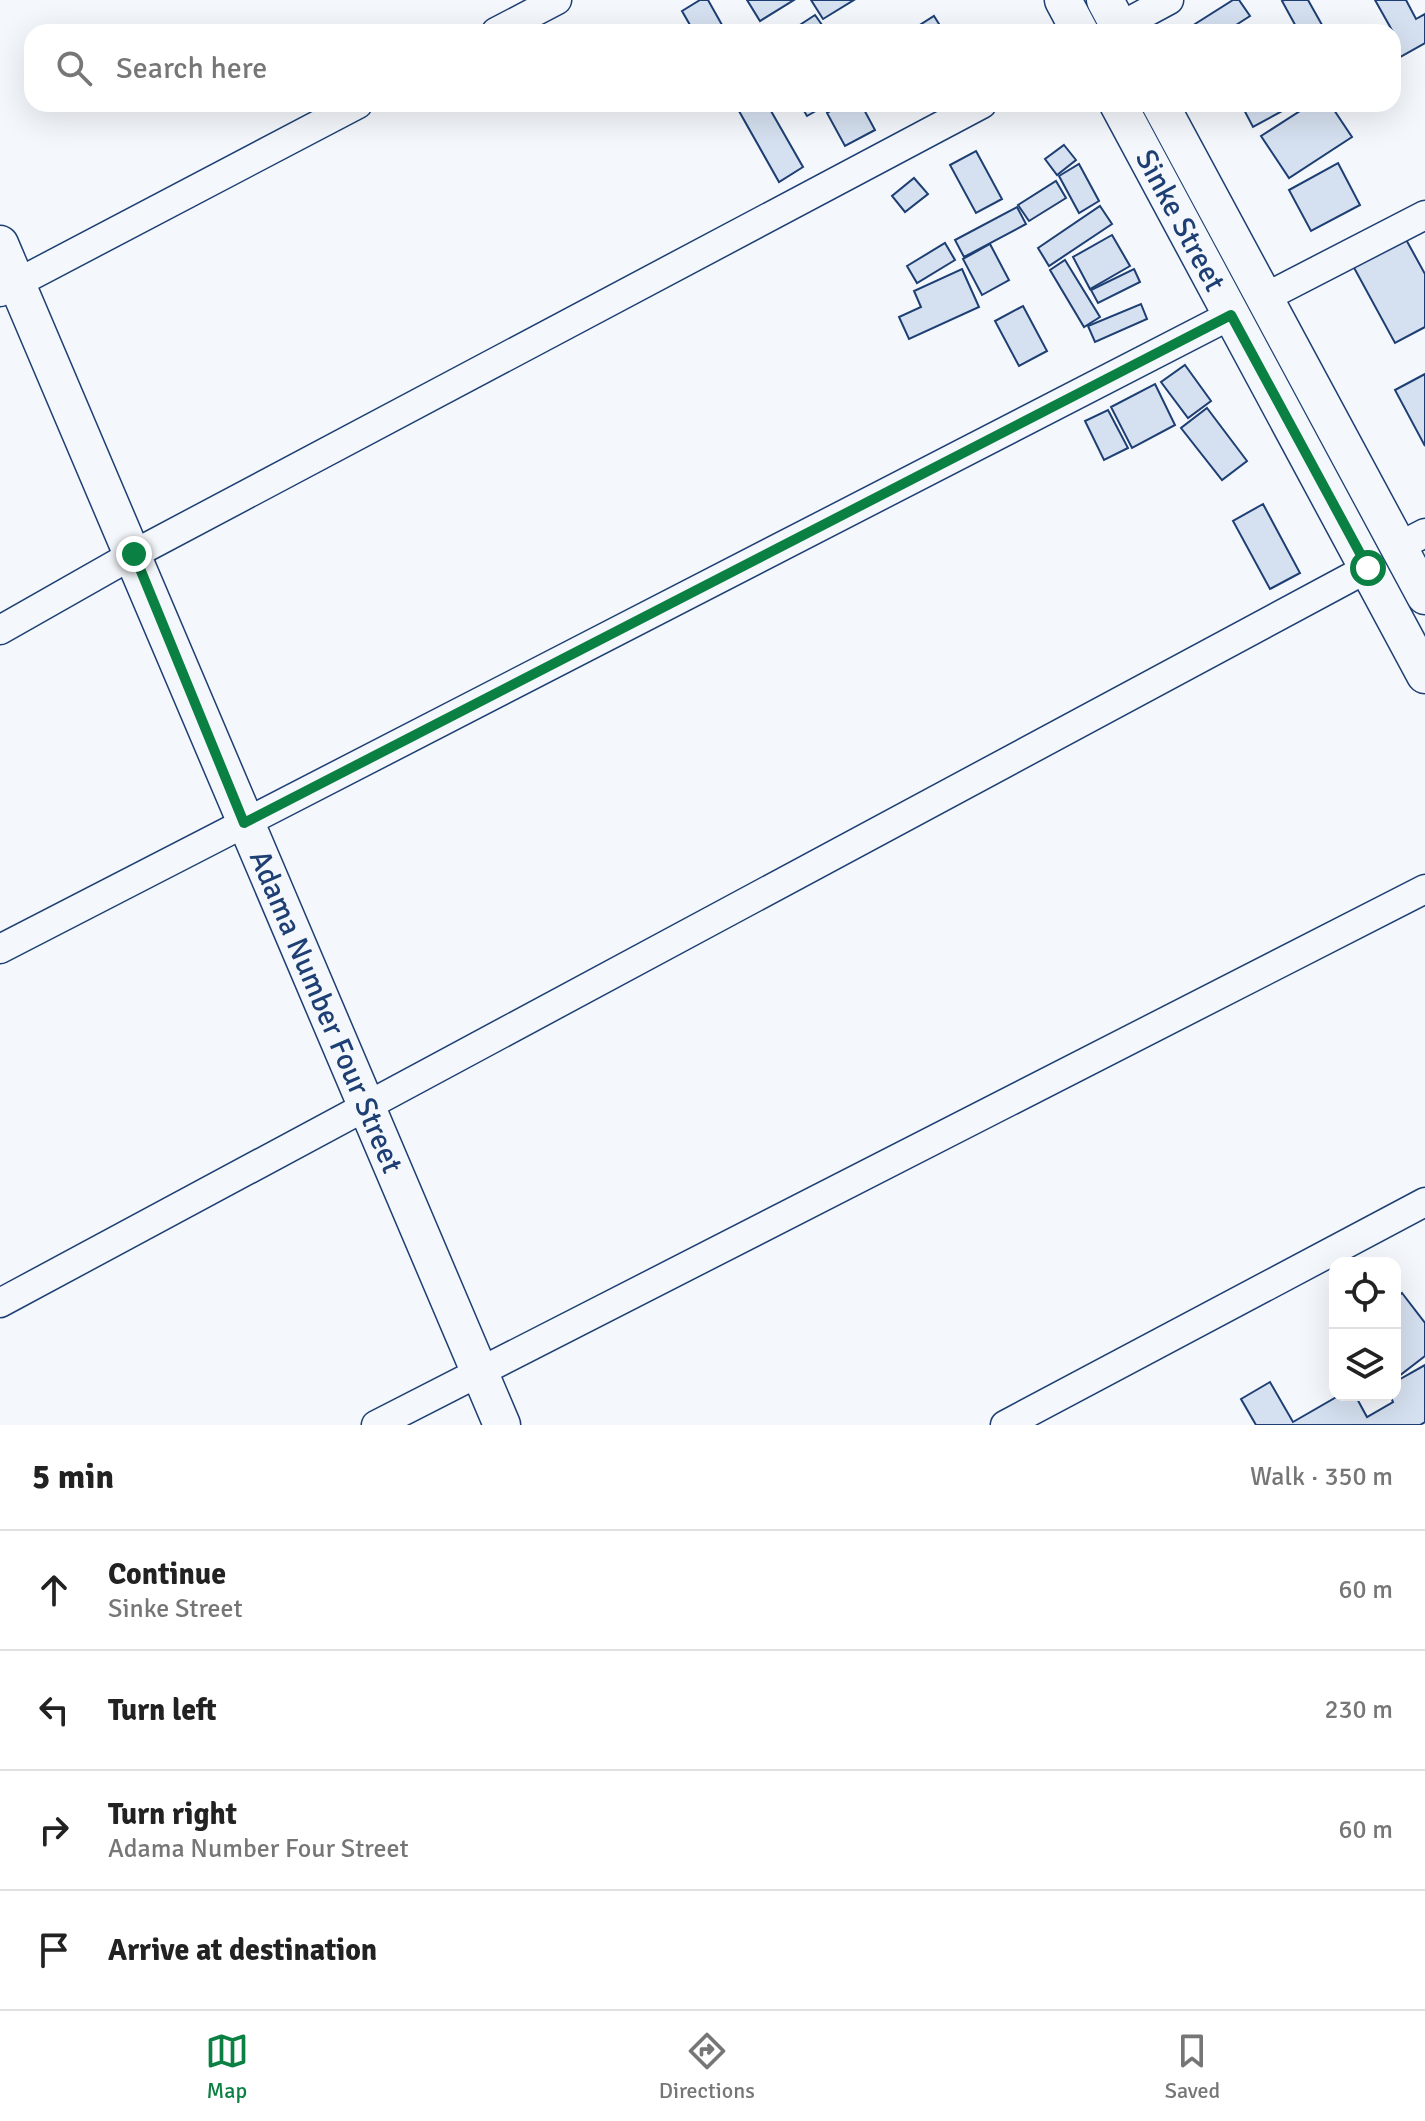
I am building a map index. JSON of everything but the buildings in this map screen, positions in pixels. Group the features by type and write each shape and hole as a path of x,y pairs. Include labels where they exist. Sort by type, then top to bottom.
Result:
{"street":[{"path":"511,24 557,0"},
{"path":"1063,0 1076,24"},
{"path":"1115,20 1169,0"},
{"path":"8,287 343,112"},
{"path":"0,630 134,554 967,112"},
{"name":"Sinke Street","path":"1122,112 1425,675"},
{"name":"Sinke Street","path":"1164,112 1264,298 1412,540 1425,596"},
{"path":"1264,298 1425,215"},
{"name":"Adama Number Four Street","path":"0,244 8,287 134,554 244,823 368,1106 477,1373 502,1425"},
{"path":"0,949 1231,315"},
{"path":"0,1303 1368,568"},
{"path":"376,1425 1425,889"},
{"path":"1005,1425 1425,1202"}],"route":[{"path":"134,554 244,823 1231,315 1368,568"}]}
